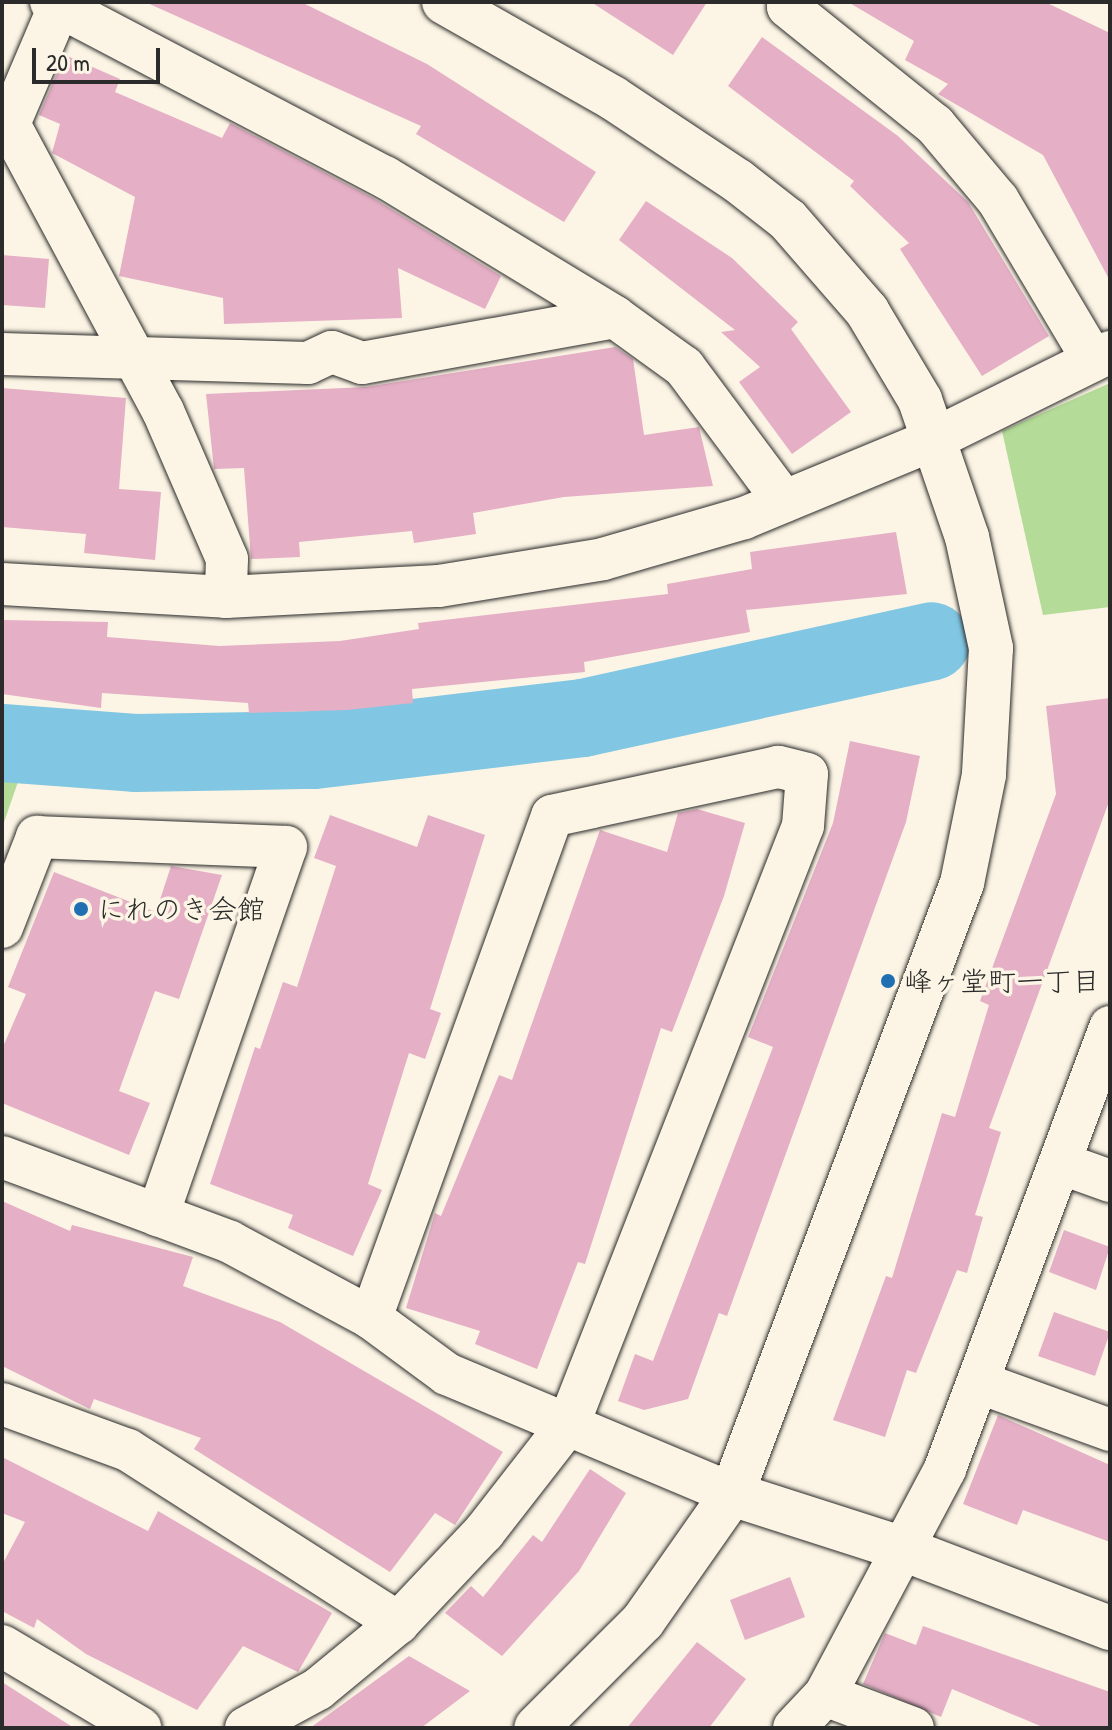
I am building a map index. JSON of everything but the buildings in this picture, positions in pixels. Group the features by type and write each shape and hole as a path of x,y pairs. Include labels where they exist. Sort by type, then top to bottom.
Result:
{"street":[{"path":"444,2 613,98 788,220 867,311 920,400 930,441 967,537 991,648 984,775 962,883 732,1494 643,1621 536,1728"},
{"path":"2,584 226,597 439,586 603,559 784,501 930,441 1101,356 998,200 935,125 788,7 790,2"},
{"path":"226,597 227,559 138,362 5,124 57,3 373,170 615,317 684,367 784,501"},
{"path":"2,354 138,362 308,363 332,352 362,363 615,317"},
{"path":"246,1728 318,1689 398,1623 484,1532 569,1423 803,826 807,774 778,767 552,816 371,1318"},
{"path":"2,927 37,837 286,847 158,1215"},
{"path":"794,1728 825,1695 903,1549 980,1383 1110,1027"},
{"path":"2,1157 266,1259 371,1318 447,1374 732,1494 903,1549 1110,1628"},
{"path":"1060,1163 1110,1181"},
{"path":"980,1383 1110,1430"},
{"path":"2,1404 128,1450 398,1623"},
{"path":"2,1646 140,1728"},
{"path":"825,1695 913,1728"}],"green space":[{"path":"1110,383 1110,607 1043,615 1002,431"},
{"path":"35,733 2,828 2,741"}],"waterway":[{"path":"2,743 135,753 314,750 583,718 932,641"}],"place":[{"name":"にれのき会館","path":"81,909"},
{"name":"峰ヶ堂町一丁目","path":"888,981"}]}
